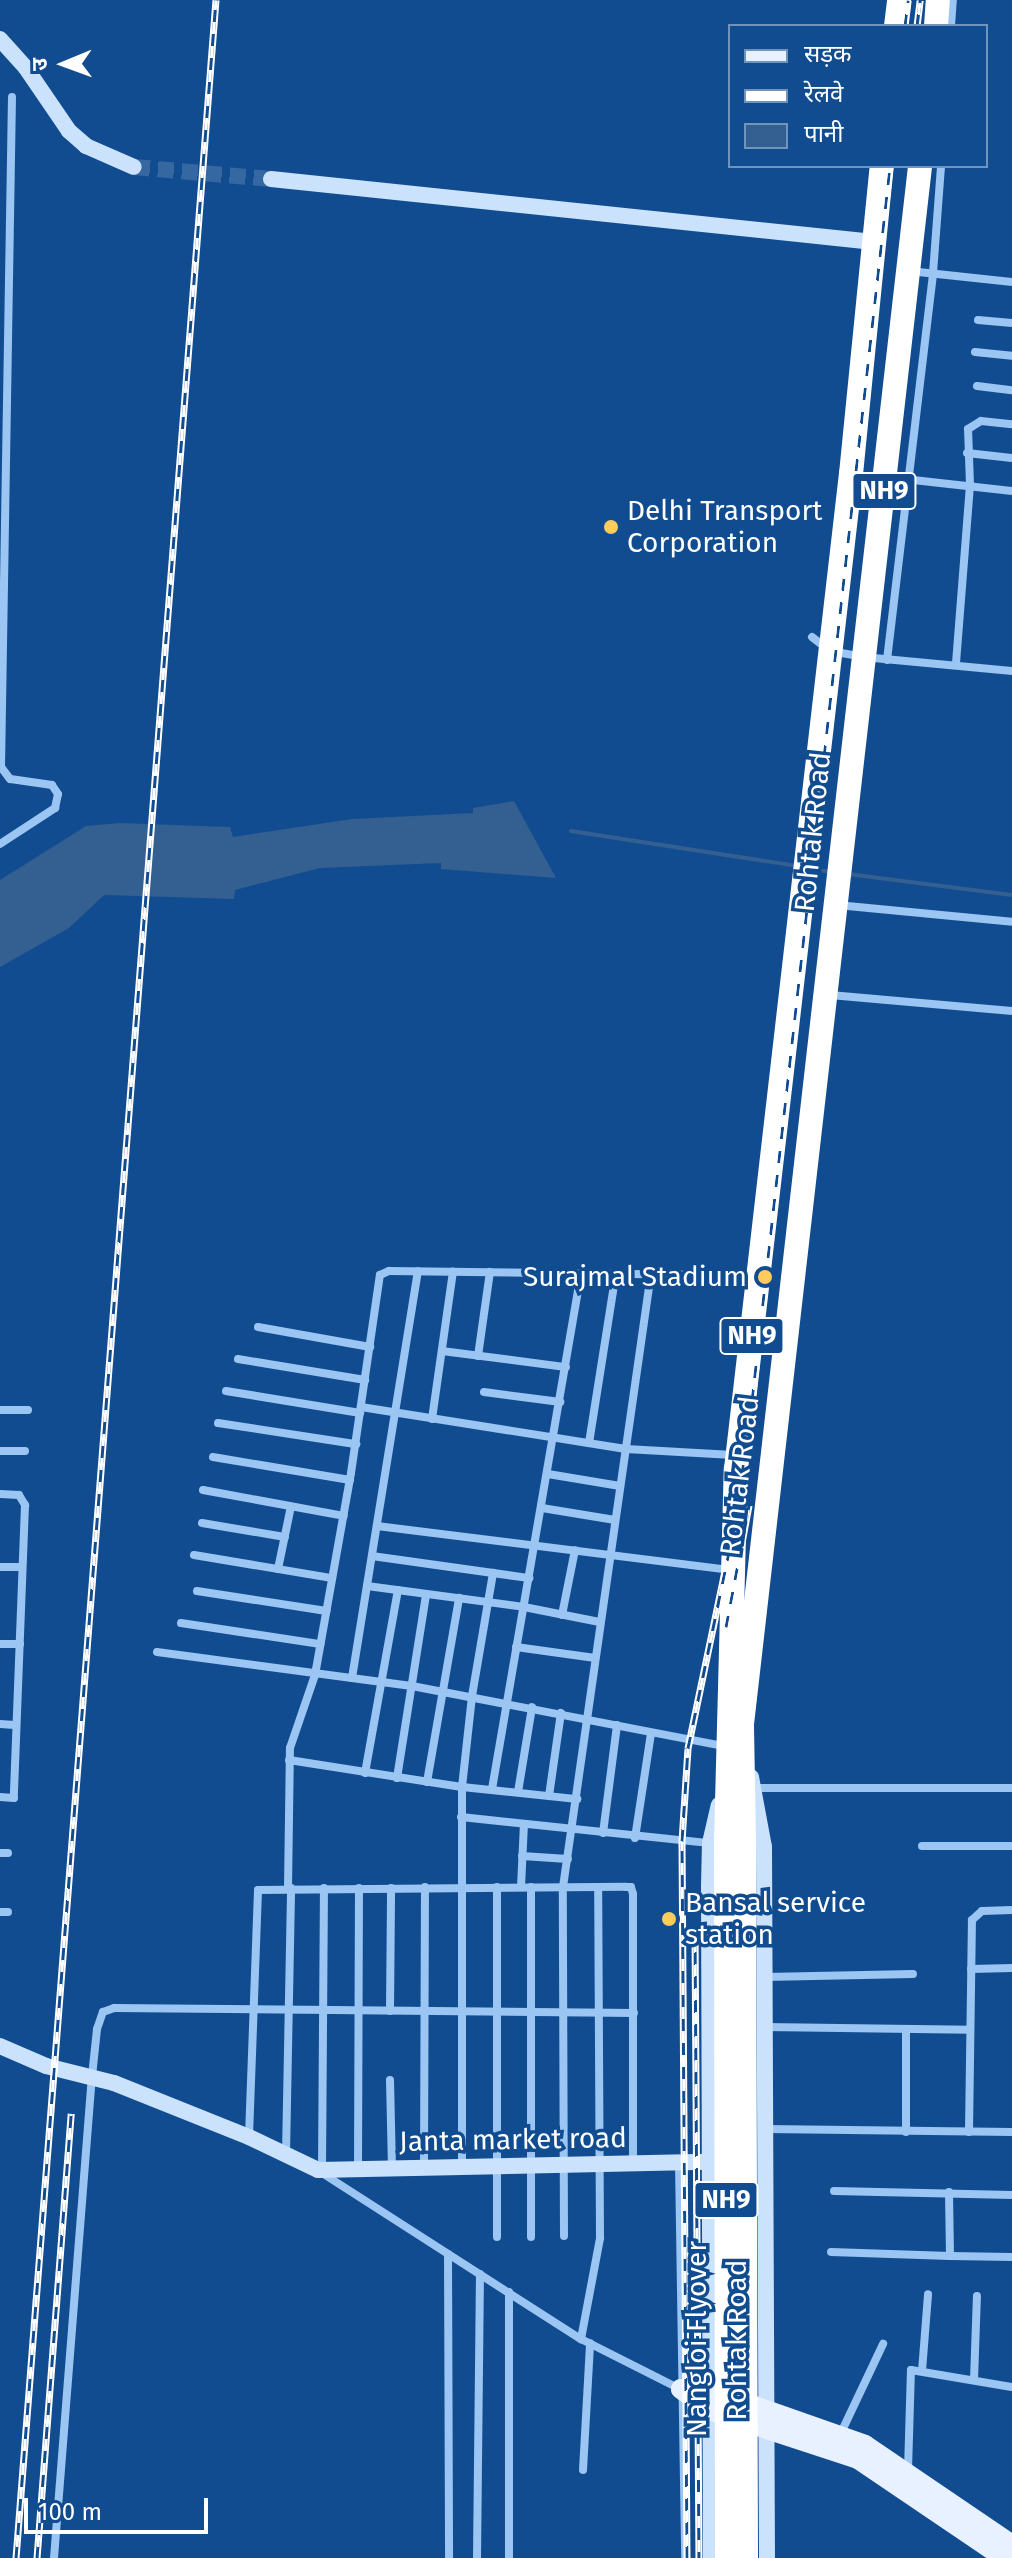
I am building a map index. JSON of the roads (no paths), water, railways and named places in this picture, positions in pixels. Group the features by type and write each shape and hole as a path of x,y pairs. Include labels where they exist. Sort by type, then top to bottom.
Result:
{"highway":[{"path":"896,24 899,0"},
{"path":"936,24 938,0"},
{"name":"Rohtak Road","path":"725,1784 731,1570 738,1455 814,791 821,644 882,168"},
{"name":"Rohtak Road","path":"742,1724 846,816 875,659 921,272 920,168"},
{"name":"Nangloi Flyover","path":"727,2558 727,1842 742,1724"},
{"name":"Nangloi Flyover","path":"725,1784 746,2558"}],"main road":[{"path":"681,2389 767,2419 865,2445 1012,2545"},
{"path":"767,2419 858,2459 1004,2558"}],"street":[{"path":"951,24 953,0"},
{"path":"0,39 26,68 69,131 86,146 134,167"},
{"path":"0,844 55,808 58,794 52,785 10,779 1,767 4,415 12,276 12,97"},
{"path":"941,168 921,272 1012,282"},
{"path":"271,179 874,242"},
{"path":"0,276 12,276"},
{"path":"978,320 1012,323"},
{"path":"975,352 1012,356"},
{"path":"977,386 1012,390"},
{"path":"956,663 970,485 968,429 981,421 1012,424"},
{"path":"967,453 1012,458"},
{"path":"897,477 1012,491"},
{"path":"821,644 875,659 956,663 1012,671"},
{"path":"837,899 1012,922"},
{"path":"825,994 1012,1011"},
{"path":"286,2155 289,1760 315,1675 356,1444 380,1275 389,1271 453,1271 733,1275"},
{"path":"352,1678 418,1271"},
{"path":"432,1419 453,1271"},
{"path":"478,1356 490,1272"},
{"path":"492,1789 581,1273"},
{"path":"589,1443 616,1273"},
{"path":"564,2236 563,1887 651,1273"},
{"path":"258,1327 370,1347"},
{"path":"442,1351 566,1367"},
{"path":"238,1359 365,1380"},
{"path":"226,1391 395,1413 626,1449 738,1455"},
{"path":"484,1392 560,1402"},
{"path":"0,1410 28,1410"},
{"path":"218,1423 356,1444"},
{"path":"0,1451 25,1451"},
{"path":"213,1457 350,1480"},
{"path":"548,1474 620,1486"},
{"path":"203,1490 344,1516"},
{"path":"0,1494 19,1495 24,1500 14,1798 0,1797"},
{"path":"278,1569 291,1506"},
{"path":"542,1508 615,1520"},
{"path":"202,1523 285,1537"},
{"path":"377,1526 731,1570"},
{"path":"562,1615 575,1550"},
{"path":"194,1555 332,1578"},
{"path":"372,1556 529,1578"},
{"path":"0,1567 22,1567"},
{"path":"462,2167 462,1787 472,1696 493,1573"},
{"path":"367,1586 524,1607 600,1622"},
{"path":"365,1773 398,1590"},
{"path":"197,1591 326,1611"},
{"path":"397,1778 426,1594"},
{"path":"427,1782 459,1598"},
{"path":"181,1623 320,1644"},
{"path":"0,1644 20,1644"},
{"path":"516,1647 595,1658"},
{"path":"157,1652 412,1686 726,1746"},
{"path":"518,1792 532,1707"},
{"path":"549,1796 561,1713"},
{"path":"0,1724 15,1725"},
{"name":"Rohtak Road","path":"742,1724 764,1847 767,2558"},
{"path":"603,1833 617,1725"},
{"path":"635,1838 651,1733"},
{"path":"289,1760 462,1787 577,1799"},
{"path":"754,1788 1012,1788"},
{"path":"461,1817 635,1838 727,1842"},
{"path":"524,1824 522,1856 530,2011 531,2237"},
{"name":"Rohtak Road","path":"711,2558 708,2162 727,1842"},
{"path":"922,1846 1012,1846"},
{"path":"522,1856 568,1859"},
{"path":"424,2168 425,1887"},
{"path":"497,1887 497,2237"},
{"path":"583,2470 585,2341 599,2251 598,1887"},
{"path":"249,2137 255,1896 265,1888 626,1887 632,1891 633,2164"},
{"path":"320,2170 324,1888"},
{"path":"358,2170 359,1888"},
{"path":"390,2011 391,1888"},
{"path":"969,2132 974,1915 1012,1910"},
{"path":"971,1969 1012,1968"},
{"path":"765,1977 913,1974"},
{"path":"54,2558 92,2076 97,2029 103,2012 114,2008 634,2013"},
{"path":"765,2027 970,2030"},
{"path":"906,2029 906,2132"},
{"path":"0,2046 9,2056 92,2076 249,2137 320,2170 585,2341 681,2389"},
{"path":"390,2080 392,2169"},
{"path":"766,2129 1012,2132"},
{"name":"Janta market road","path":"320,2170 708,2162"},
{"path":"679,2163 685,2558"},
{"path":"834,2191 1012,2195"},
{"path":"949,2192 950,2256"},
{"path":"831,2252 1012,2257"},
{"path":"448,2254 449,2558"},
{"path":"477,2558 480,2274"},
{"path":"509,2292 509,2558"},
{"path":"922,2371 928,2294"},
{"path":"974,2380 977,2296"},
{"path":"840,2436 883,2344"},
{"path":"908,2473 910,2372 922,2371 1012,2387"}],"water":[{"path":"514,801 556,878 441,869 441,863 320,868 235,890 234,899 104,895 69,928 0,967 0,880 86,826 120,823 230,827 233,837 352,819 473,813 473,808"}],"waterway":[{"path":"571,831 796,866"},
{"path":"812,869 831,872"},
{"path":"848,874 1012,895"}],"tunnel":[{"path":"134,167 271,179"}],"railway":[{"path":"16,2558 216,0"},
{"path":"905,24 908,0"},
{"path":"917,24 920,0"},
{"path":"687,2558 682,1841 688,1748 735,1524 752,1401 890,168"},
{"path":"726,1627 749,1505"},
{"path":"695,1928 699,2558"},
{"path":"37,2558 71,2113"}],"place":[{"name":"Delhi Transport Corporation","path":"611,527"},
{"name":"Surajmal Stadium","path":"765,1277"},
{"name":"Bansal service station","path":"669,1919"}]}
